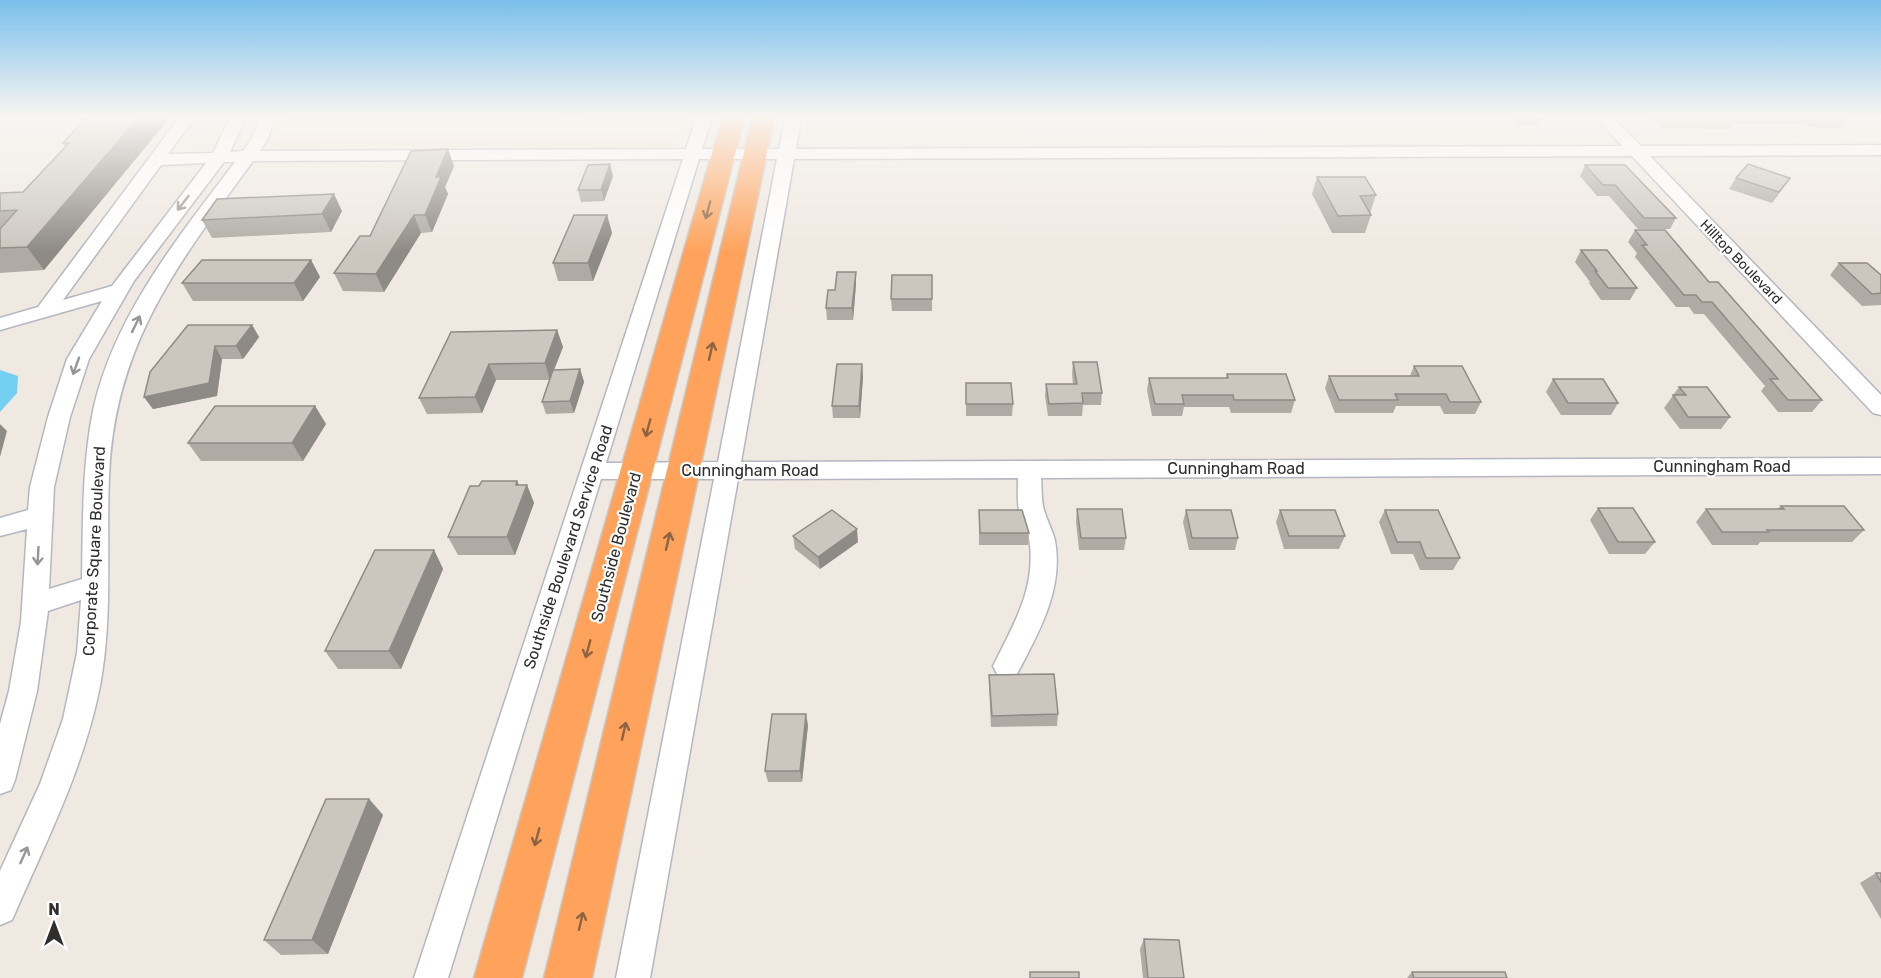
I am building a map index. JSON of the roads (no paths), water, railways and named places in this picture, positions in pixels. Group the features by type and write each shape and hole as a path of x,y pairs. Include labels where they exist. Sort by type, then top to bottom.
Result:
{"highway":[{"name":"Southside Boulevard","path":"498,978 637,471 753,161"},
{"name":"Southside Boulevard","path":"568,978 754,161"}],"street":[{"path":"45,311 156,161"},
{"path":"0,780 23,691 35,604 42,487 50,450 78,359 119,291 216,161"},
{"name":"Corporate Square Boulevard","path":"0,908 50,798 80,707 91,655 95,473 100,434 116,369 146,302 245,161"},
{"name":"Southside Boulevard Service Road","path":"431,978 691,161"},
{"path":"633,978 728,471 754,161"},
{"name":"Hilltop Boulevard","path":"1646,161 1881,408"},
{"path":"0,324 119,291"},
{"name":"Cunningham Road","path":"591,471 1881,466"},
{"path":"1008,666 1034,617 1044,574 1044,548 1039,526 1031,507 1029,469"},
{"path":"0,527 40,516"},
{"path":"35,604 94,586"}],"water":[{"path":"0,370 18,376 17,393 0,412"}]}
